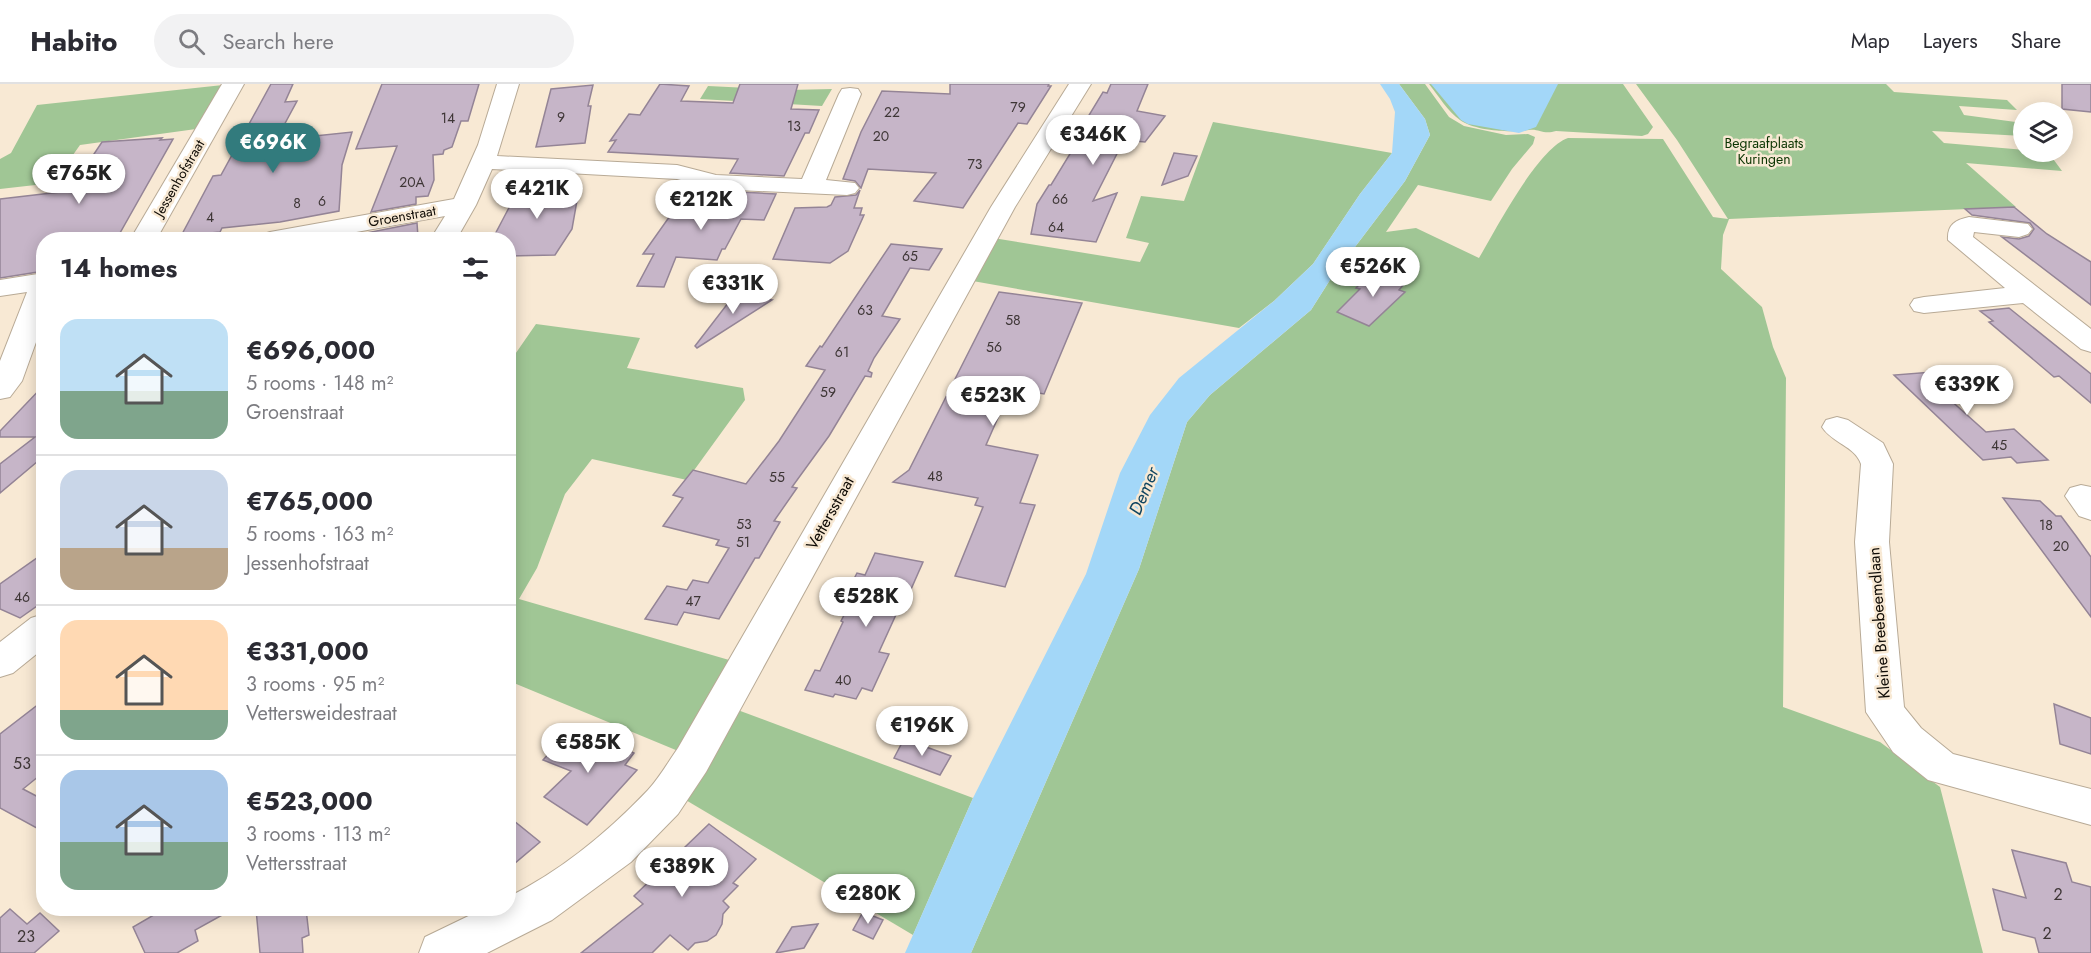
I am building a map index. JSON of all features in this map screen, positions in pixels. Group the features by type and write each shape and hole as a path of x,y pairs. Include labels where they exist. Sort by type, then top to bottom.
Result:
{"street":[{"name":"Jessenhofstraat","path":"148,232 233,84"},
{"path":"448,232 464,205 484,162 499,120 508,84"},
{"name":"Vettersstraat","path":"516,915 537,904 582,874 616,848 664,801 697,750 1003,207 1080,84"},
{"path":"811,187 850,94"},
{"path":"484,162 677,172 716,182 847,188"},
{"name":"Groenstraat","path":"314,232 464,205"},
{"path":"2019,229 1969,224 1960,230 1961,240 2091,343"},
{"path":"0,288 36,282"},
{"path":"1923,305 2029,294"},
{"path":"0,390 7,381 36,303"},
{"name":"Kleine Breebeemdlaan","path":"1837,427 1872,450 1877,464 1872,542 1886,712 1907,741 1942,768 2091,807"},
{"path":"0,662 36,634"},
{"name":"Vettersstraat","path":"441,953 513,916"}],"green space":[{"name":"Begraafplaats Kuringen","path":"1399,84 1425,84 1449,117 1464,126 1506,135 1528,134 1535,137 1533,144 1512,169 1491,201 1418,185 1386,232 1416,228 1479,258 1531,173 1556,145 1568,138 1663,139 1713,217 1728,219 1677,140 1636,84 1886,84 1894,92 2007,100 2013,106 2013,110 1959,106 1964,115 2013,122 2013,135 1932,131 1944,143 2013,149 2013,162 2055,162 2062,171 1966,163 2016,207 1729,219 1723,235 1721,269 1762,307 1773,347 1786,378 1783,707 1880,742 1940,787 1983,953 971,953 1139,569 1187,422 1210,395 1311,310 1330,280 1405,181 1430,135 1425,119"},
{"path":"1429,84 1623,84 1653,127 1648,134 1642,136 1484,129 1467,124 1456,117"},
{"path":"223,85 196,129 80,145 53,183 0,189 0,159 11,153 37,105"},
{"path":"708,86 788,90 832,89 822,106 700,99"},
{"path":"1213,122 1392,153 1360,194 1313,264 1274,301 1239,328 967,280 993,238 1140,262 1149,243 1126,238 1141,196 1184,201"},
{"path":"536,324 640,338 627,368 743,388 745,400 687,480 592,459 565,494 537,568 519,599 736,662 683,753 516,684 516,353"},
{"path":"735,709 973,798 913,935 679,796"}],"water":[{"name":"Demer","path":"1380,84 1399,84 1425,119 1430,135 1405,181 1330,280 1311,310 1210,395 1187,422 1139,569 971,953 905,953 973,798 1086,574 1120,473 1150,415 1179,378 1274,301 1313,264 1360,194 1392,153 1395,112"},
{"path":"1431,84 1558,84 1536,127 1519,133 1468,124 1461,120"}],"building":[{"path":"271,84 293,84 285,102 297,101 276,140 352,132 342,165 339,211 280,222 222,228 220,232 183,232 213,176 221,175"},
{"path":"382,84 479,84 468,121 461,121 452,147 444,150 443,154 433,155 434,180 428,196 416,197 416,204 371,212 397,146 356,149"},
{"path":"660,84 689,86 681,101 733,103 740,84 798,84 791,109 819,110 809,133 805,133 784,176 730,173 738,159 608,152 616,140 610,141 629,114 640,115"},
{"path":"950,84 1049,84 1048,86 1051,86 1027,124 1018,123 963,208 914,201 936,173 868,169 861,188 855,181 843,179 861,132 882,91 950,94"},
{"path":"1111,84 1148,84 1137,111 1165,116 1145,142 1124,140 1093,201 1117,193 1096,242 1031,234 1037,204 1084,131 1080,130 1103,92 1107,93"},
{"path":"2062,84 2091,84 2091,112 2073,110 2073,102 2062,102"},
{"path":"593,85 588,106 591,106 585,143 536,147 551,89"},
{"path":"173,139 121,232 36,232 36,272 0,278 0,199 60,192 81,164 88,163 102,142"},
{"path":"1174,153 1197,156 1188,176 1162,185"},
{"path":"523,181 558,182 549,194 578,195 572,229 555,255 516,256 516,232 496,232"},
{"path":"860,190 854,208 862,208 860,215 864,215 848,251 830,263 773,259 795,208 827,207 831,205 835,197 856,195"},
{"path":"720,191 776,194 764,220 741,219 717,260 676,257 664,287 637,286 654,254 643,254 677,206 679,207 683,200 714,202"},
{"path":"2014,207 2047,234 2091,262 2091,305 2002,237 2019,239 2029,236 2034,229 2030,223 1972,215 1965,209"},
{"path":"417,223 418,232 371,232"},
{"path":"891,244 942,249 929,270 910,268 882,316 900,319 874,358 868,371 872,373 871,377 865,376 829,436 792,487 797,488 774,521 780,522 759,558 755,558 719,619 684,612 677,625 645,619 667,586 687,590 693,580 708,583 729,548 716,545 719,540 663,526 683,498 673,495 693,470 746,484 779,441 825,370 806,366 820,346 822,347"},
{"path":"1374,269 1398,279 1395,281 1404,284 1399,290 1405,292 1369,326 1337,312 1360,289 1356,288"},
{"path":"999,292 1082,303 1044,394 1011,388 986,445 1038,455 1020,503 1035,505 1005,587 955,576 983,507 975,505 978,498 893,482 909,470"},
{"path":"735,294 772,300 697,348 695,346"},
{"path":"2009,308 2091,374 2091,403 2059,376 2054,377 1989,322 1993,321 1980,311"},
{"path":"1958,370 1983,393 1947,397 1986,432 2014,429 2048,460 2017,463 2011,457 1983,460 1894,375"},
{"path":"36,393 36,463 0,493 0,464 35,437 0,437 0,431"},
{"path":"2003,498 2040,501 2056,516 2061,516 2076,536 2091,557 2091,617"},
{"path":"875,553 923,562 879,652 889,654 872,691 862,688 856,699 835,694 833,697 805,690 815,670 820,671 843,622 841,621 853,598 845,596 857,573 865,575"},
{"path":"36,559 36,607 20,618 0,609 0,584"},
{"path":"2054,704 2091,718 2091,754 2060,744"},
{"path":"36,706 36,778 23,789 36,796 36,828 0,808 0,734"},
{"path":"573,727 634,753 625,765 637,770 587,825 544,797 571,771 543,760"},
{"path":"904,739 951,756 940,775 894,758"},
{"path":"516,822 540,842 516,862"},
{"path":"709,824 756,859 733,883 738,886 723,901 729,907 723,914 722,924 716,935 707,941 695,943 688,950 670,935 652,953 581,953 643,904 634,896"},
{"path":"2012,850 2066,863 2072,882 2091,887 2091,953 2039,953 2035,938 2003,930 1993,889 2026,898"},
{"path":"10,909 27,924 36,916 43,916 59,931 34,953 0,953 0,918"},
{"path":"863,912 883,920 873,939 853,930"},
{"path":"152,916 220,916 195,930 198,941 177,953 145,953 133,927"},
{"path":"257,916 307,916 309,935 302,938 303,953 260,953"},
{"path":"818,924 804,948 776,953 792,927"}]}
